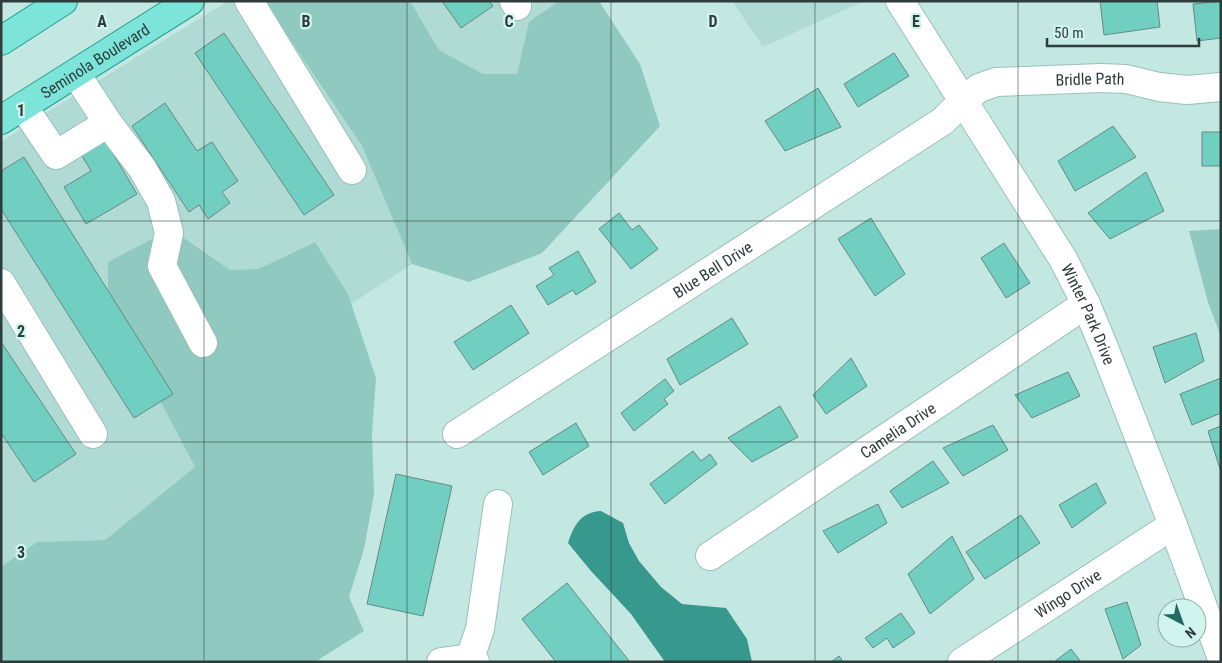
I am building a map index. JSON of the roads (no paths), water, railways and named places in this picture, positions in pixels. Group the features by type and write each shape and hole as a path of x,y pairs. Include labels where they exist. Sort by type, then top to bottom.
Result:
{"main road":[{"path":"1,41 63,1"},
{"name":"Seminola Boulevard","path":"12,113 190,1"}],"street":[{"path":"249,1 352,170"},
{"name":"Winter Park Drive","path":"900,1 1063,259 1086,304 1173,525 1221,656"},
{"path":"76,74 108,123 142,168 161,201 168,233 162,266 203,343"},
{"name":"Bridle Path","path":"964,100 979,88 996,82 1101,78 1126,79 1159,87 1187,90 1221,87"},
{"name":"Blue Bell Drive","path":"457,434 943,121 964,100"},
{"path":"12,113 56,155 108,123"},
{"path":"1,283 93,434"},
{"name":"Camelia Drive","path":"710,556 1086,304"},
{"path":"441,662 473,660 480,630 498,504"},
{"name":"Wingo Drive","path":"962,662 1173,525"}]}
